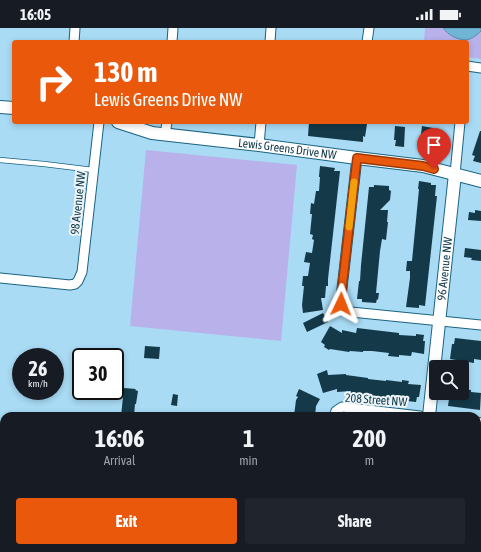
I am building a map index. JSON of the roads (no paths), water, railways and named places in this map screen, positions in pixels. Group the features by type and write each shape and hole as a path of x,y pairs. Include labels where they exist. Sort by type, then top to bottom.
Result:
{"street":[{"path":"74,40 75,28"},
{"path":"172,40 173,28"},
{"path":"270,40 271,28"},
{"path":"367,40 369,28"},
{"path":"469,66 481,68"},
{"path":"0,107 12,108"},
{"name":"98 Avenue NW","path":"0,278 66,285 76,284 80,279 99,124"},
{"name":"Lewis Greens Drive NW","path":"124,124 152,133 165,135 259,145 423,166 481,181"},
{"path":"165,135 167,124"},
{"path":"259,145 262,124"},
{"name":"96 Avenue NW","path":"429,412 460,124"},
{"path":"357,158 341,297 341,304 343,308 352,312 481,326"},
{"name":"208 Street NW","path":"336,412 342,408 381,412"}],"lane":[{"path":"0,160 93,170"}],"water":[{"path":"443,28 481,28 481,31 472,38 463,40 450,35"}]}
